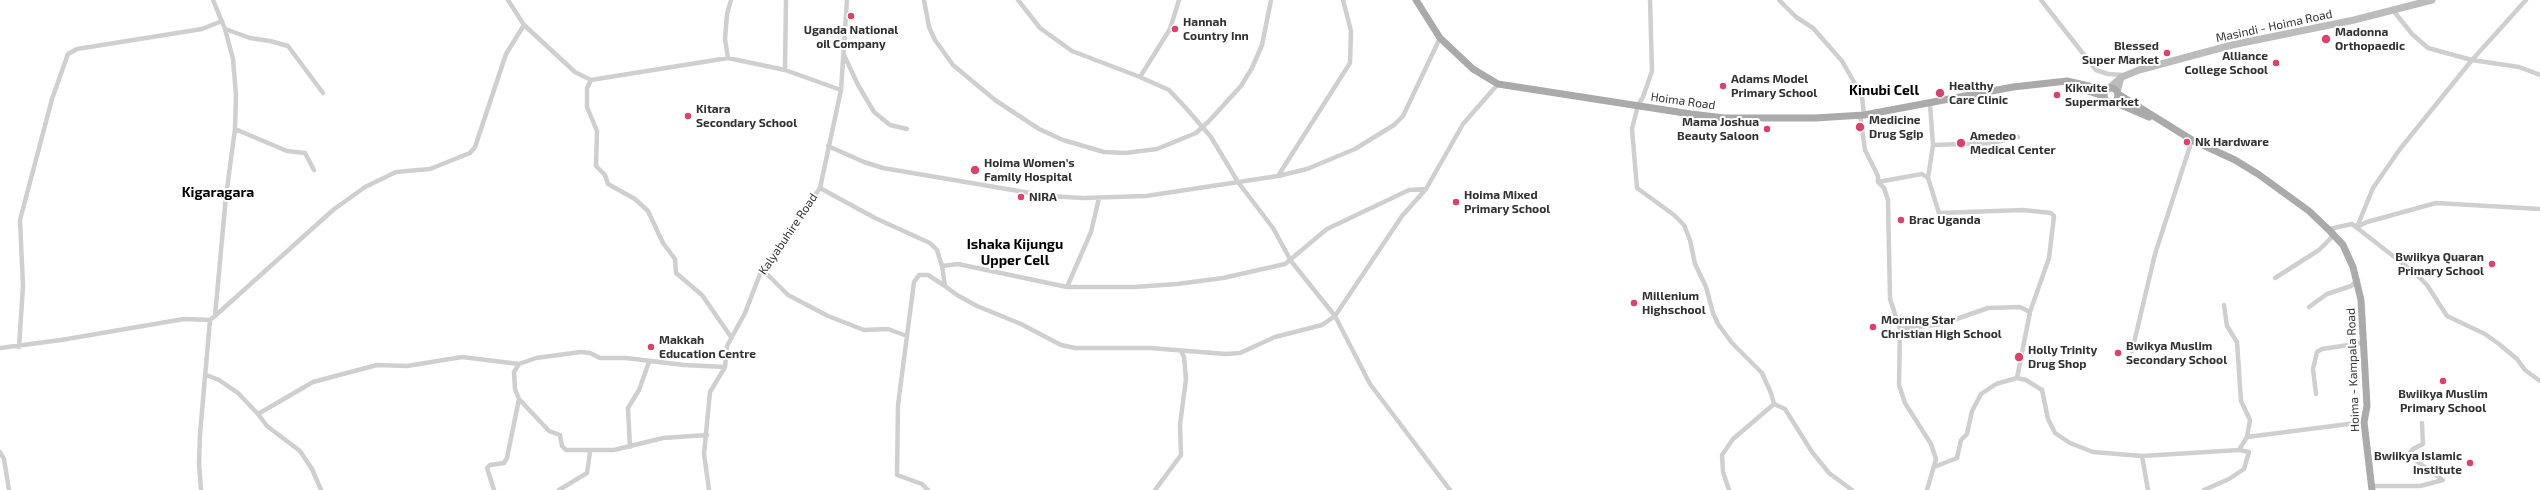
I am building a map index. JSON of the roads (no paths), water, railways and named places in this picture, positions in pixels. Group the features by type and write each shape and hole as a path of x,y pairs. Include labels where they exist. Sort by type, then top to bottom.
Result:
{"main road":[{"name":"Hoima Road","path":"1416,0 1440,38 1473,69 1498,84 1724,118 1815,118 1862,115 1930,104 2001,89 2054,83 2106,92"},
{"name":"Masindi - Hoima Road","path":"2106,92 2125,76 2232,45 2354,20 2392,9 2432,0"},
{"path":"2114,102 2125,76"},
{"name":"Hoima - Kampala Road","path":"2151,117 2114,102 2107,101 2106,92 2112,88 2151,117 2192,140 2236,160 2258,174 2332,232 2348,254 2358,280 2363,323 2362,343 2367,406 2364,422 2372,488"}],"street":[{"path":"213,0 225,29 235,77 235,129 226,196 215,316"},
{"path":"508,0 524,25 575,72 591,80 728,58 785,70 841,90"},
{"path":"728,58 725,40 726,14 731,0"},
{"path":"785,70 786,0"},
{"name":"Kalyabuhire Road","path":"725,367 727,346 745,313 762,269 803,214 820,188 841,90 847,0"},
{"path":"924,0 929,27 935,40 953,65 995,100 1019,117 1063,140 1104,152 1140,152 1157,149 1202,128 1235,94 1252,68 1262,45 1271,0"},
{"path":"1018,0 1040,28 1072,51 1140,77 1168,90 1212,137 1238,182 1273,228 1291,260 1335,316 1370,384 1450,490"},
{"path":"1140,77 1170,29 1179,0"},
{"path":"1278,176 1350,63 1352,31 1342,0"},
{"path":"1650,0 1652,70 1643,97 1638,105 1632,129 1637,188 1674,215 1684,226 1714,317 1732,343 1762,373 1771,392 1774,404"},
{"path":"1779,0 1796,17 1813,28 1842,61 1862,96 1865,150 1878,176 1878,182 1884,188 1888,200 1890,299 1900,329 1900,389 1910,412 1931,444 1936,459 1928,490"},
{"path":"2041,0 2096,70 2108,74 2125,76"},
{"path":"2355,225 2373,188 2400,148 2472,60 2526,0"},
{"path":"2392,9 2421,44 2472,60 2519,67 2540,75"},
{"path":"19,347 23,286 21,215 52,99 68,54 77,49 202,29 222,21"},
{"path":"0,348 19,347 184,319 210,320 333,210 365,186 396,172 430,169 470,153 475,146 506,54 524,25"},
{"path":"225,29 250,38 288,46 323,93"},
{"path":"828,146 864,162 890,169 1048,196 1099,198 1146,196 1278,176 1307,169 1349,152 1380,135 1394,125 1403,116 1440,38"},
{"path":"843,54 858,85 874,112 890,125 907,129"},
{"path":"591,80 587,88 587,107 597,131 596,166 605,175 608,184 635,199 648,211 663,243 675,259 676,273 702,295 732,337"},
{"path":"928,490 922,484 899,477 896,471 898,405 916,278 919,275 928,275 968,302 1022,324 1068,347 1138,348 1193,352 1240,353 1271,339 1326,323 1335,316 1402,216 1426,189 1453,139 1498,84"},
{"path":"1930,104 1933,145 1928,178 1939,213 2023,210 2053,214 2054,220 2049,258 2030,312 2017,378"},
{"path":"235,129 287,151 304,153 314,170"},
{"path":"1933,145 1992,143 2018,137"},
{"path":"2132,351 2155,254 2192,140"},
{"path":"1878,182 1922,174 1928,178"},
{"path":"820,188 874,218 930,243 937,250 946,286"},
{"path":"942,266 958,264 1067,287 1134,287 1177,284 1254,272 1291,260 1309,243 1328,229 1409,190 1426,189"},
{"path":"1067,287 1091,232 1099,198"},
{"path":"2274,278 2319,250 2332,232 2436,203 2540,209"},
{"path":"2355,225 2415,273 2427,285 2447,316 2495,341 2511,353 2525,370 2540,381"},
{"path":"762,269 788,295 828,316 864,330 888,329 907,336"},
{"path":"2309,307 2327,294 2351,286 2358,280"},
{"path":"2224,305 2227,326 2237,342 2241,401 2250,420 2247,437 2239,450"},
{"path":"1900,329 1947,323 1988,308 2020,307 2030,312"},
{"path":"201,490 199,463 210,320"},
{"path":"2316,394 2313,369 2317,352 2322,349 2362,343"},
{"path":"1155,490 1181,455 1180,425 1186,379 1184,357 1181,351"},
{"path":"258,414 313,382 377,365 412,365 462,357 519,364 536,358 571,352 590,353 600,358 626,358 649,362 725,367 710,392 706,418 707,435 704,454 709,490"},
{"path":"1184,357 1193,352"},
{"path":"630,447 628,408 639,390 649,362"},
{"path":"519,364 514,372 515,389 519,399 549,431 560,435 565,450 590,452 630,447 663,438 707,435"},
{"path":"206,375 228,386 258,414 267,426 292,444 304,456 321,490"},
{"path":"1934,466 1957,458 1961,440 1967,434 1972,410 1982,394 1996,384 2017,378 2026,380 2042,390 2049,424 2062,438 2093,452 2142,456 2239,450 2250,452 2244,469 2229,479 2204,490"},
{"path":"494,490 487,468 490,465 504,463 507,458 519,399"},
{"path":"1729,490 1723,472 1722,455 1733,439 1774,404"},
{"path":"1774,404 1785,409 1807,446 1829,473 1852,490"},
{"path":"2247,437 2364,422"},
{"path":"2372,488 2420,486 2443,480 2408,454 2413,449 2423,444 2422,422"},
{"path":"0,452 4,459 9,490"},
{"path":"559,490 586,474 590,452"},
{"path":"2142,456 2148,490"}],"place":[{"name":"Uganda National oil Company","path":"851,16"},
{"name":"Hannah Country Inn","path":"1175,29"},
{"name":"Madonna Orthopaedic","path":"2326,39"},
{"name":"Blessed Super Market","path":"2167,53"},
{"name":"Alliance College School","path":"2276,63"},
{"name":"Adams Model Primary School","path":"1723,86"},
{"name":"Healthy Care Clinic","path":"1940,93"},
{"name":"Kikwite Supermarket","path":"2057,95"},
{"name":"Kitara Secondary School","path":"688,116"},
{"name":"Medicine Drug Sgip","path":"1860,127"},
{"name":"Mama Joshua Beauty Saloon","path":"1767,129"},
{"name":"Nk Hardware","path":"2187,142"},
{"name":"Amedeo Medical Center","path":"1961,143"},
{"name":"Hoima Women’s Family Hospital","path":"975,170"},
{"name":"NIRA","path":"1021,197"},
{"name":"Hoima Mixed Primary School","path":"1456,202"},
{"name":"Brac Uganda","path":"1901,220"},
{"name":"Bwiikya Quaran Primary School","path":"2492,264"},
{"name":"Millenium Highschool","path":"1634,303"},
{"name":"Morning Star Christian High School","path":"1873,327"},
{"name":"Makkah Education Centre","path":"651,347"},
{"name":"Bwikya Muslim Secondary School","path":"2118,353"},
{"name":"Holly Trinity Drug Shop","path":"2019,357"},
{"name":"Bwiikya Muslim Primary School","path":"2443,381"},
{"name":"Bwiikya Islamic Institute","path":"2470,463"}],"district":[{"name":"Kinubi Cell","path":"1884,90"},
{"name":"Kigaragara","path":"218,192"},
{"name":"Ishaka Kijungu Upper Cell","path":"1015,252"}]}
